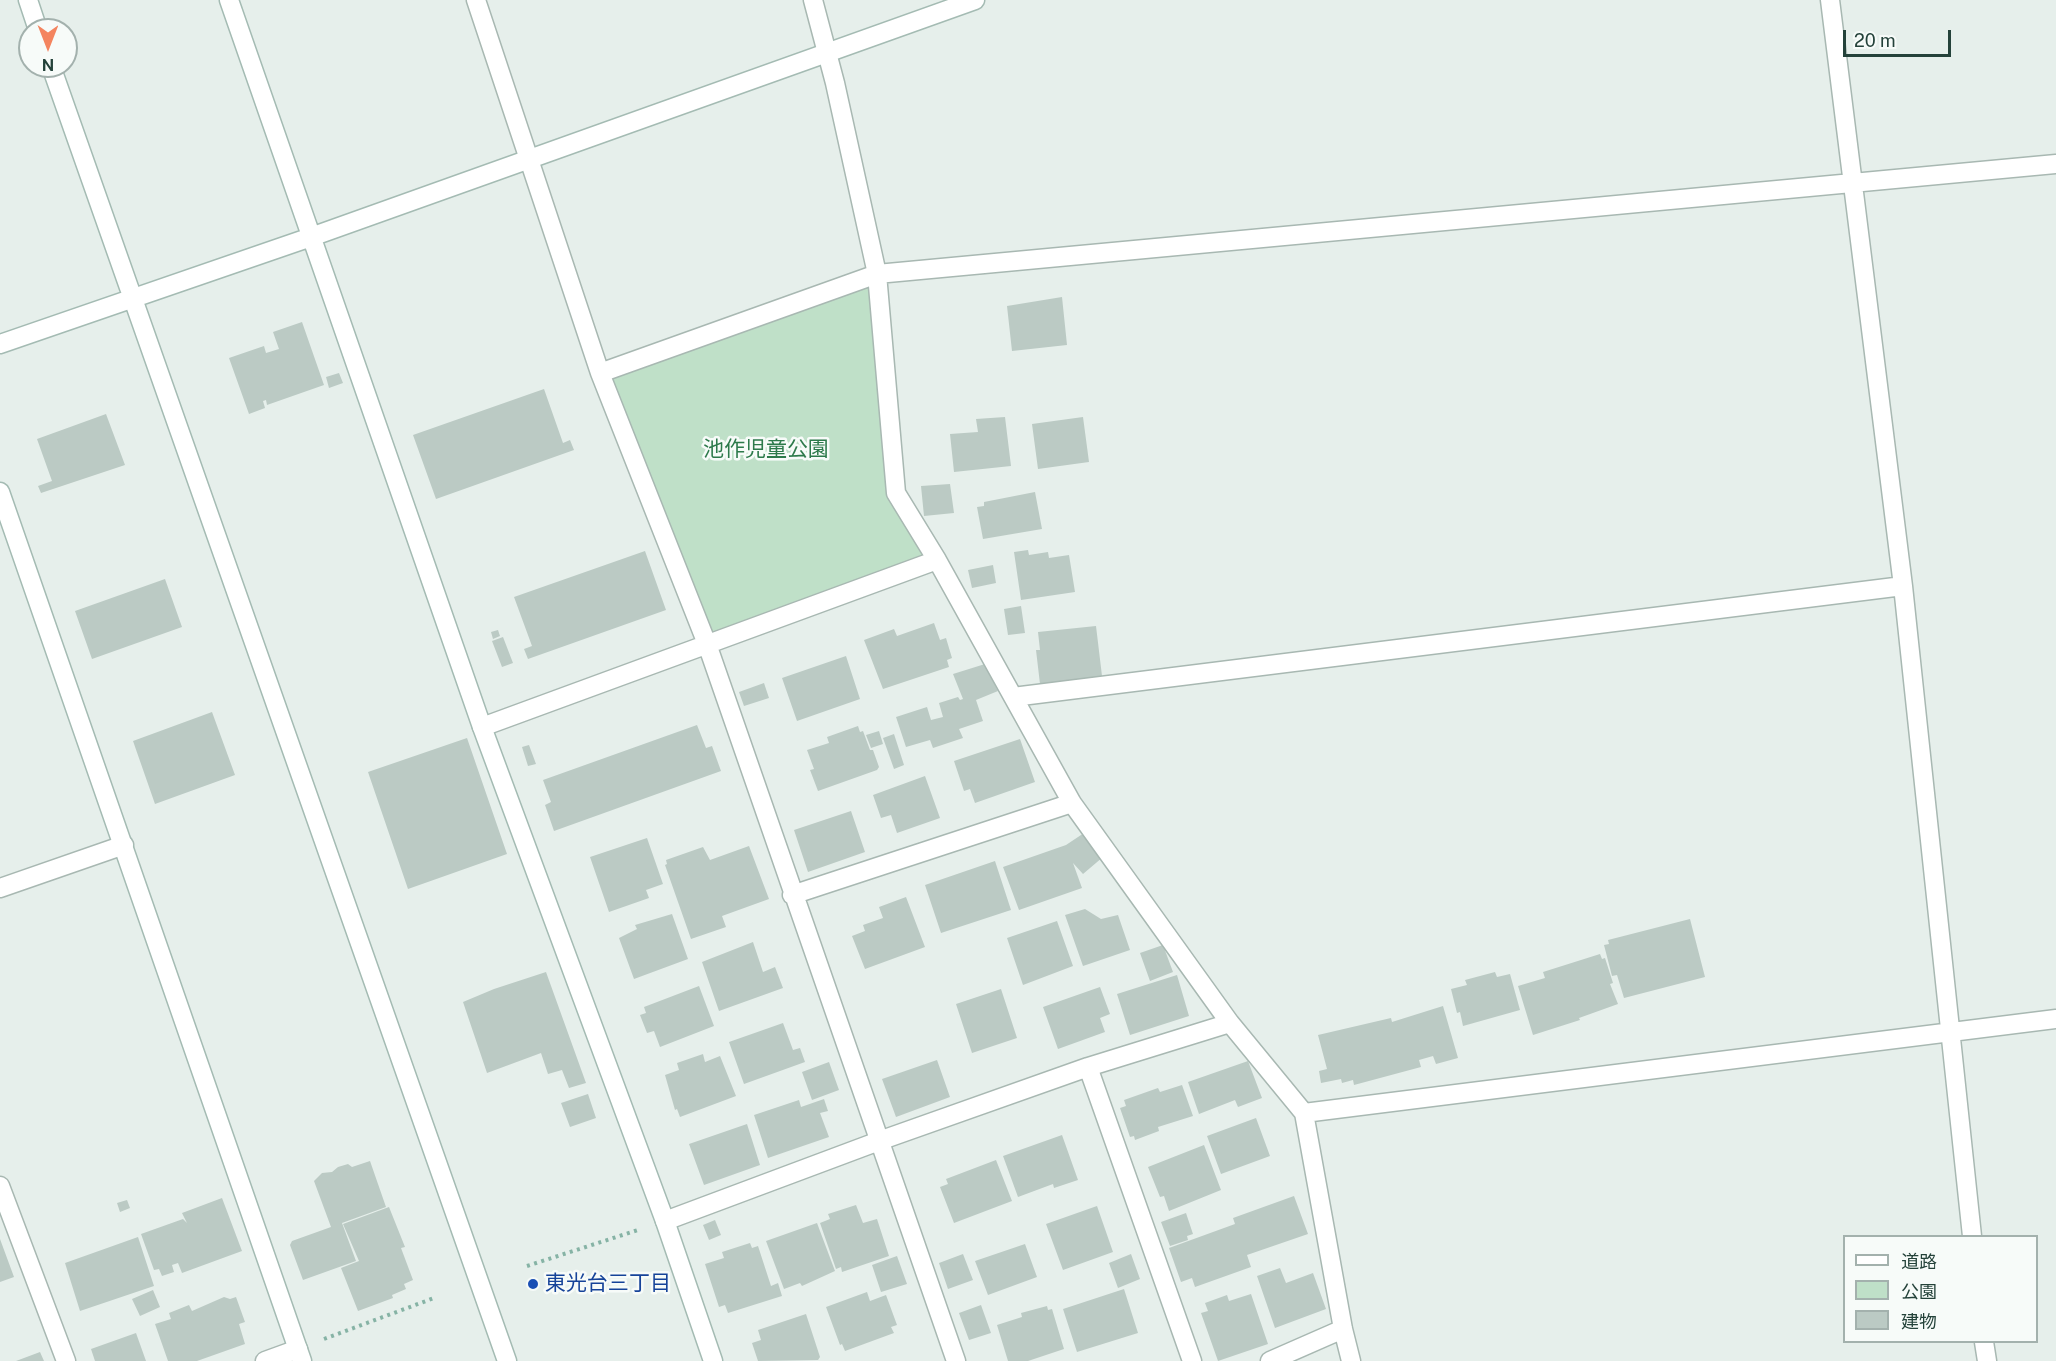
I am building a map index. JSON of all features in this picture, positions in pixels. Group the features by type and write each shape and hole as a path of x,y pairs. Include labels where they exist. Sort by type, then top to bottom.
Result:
{"street":[{"path":"28,0 34,18"},
{"path":"230,0 482,727 665,1221 713,1361"},
{"path":"476,0 600,374 707,644 792,895 956,1361"},
{"path":"813,0 828,51 877,274 896,493 937,560 1072,803 1230,1023 1304,1113 1342,1329 1351,1361"},
{"path":"0,344 311,237 975,0"},
{"path":"1830,0 1903,586 1972,1235"},
{"path":"55,78 507,1361"},
{"path":"600,374 877,274 2056,164"},
{"path":"0,492 300,1355 265,1361"},
{"path":"482,727 937,560"},
{"path":"1013,697 1903,586"},
{"path":"792,895 1072,803"},
{"path":"0,888 124,845"},
{"path":"1304,1113 2056,1019"},
{"path":"665,1221 879,1141 1088,1067 1230,1023"},
{"path":"1088,1067 1192,1361"},
{"path":"0,1186 66,1361"},
{"path":"1270,1361 1342,1329"},
{"path":"1984,1343 1987,1361"}],"path":[{"path":"527,1266 665,1221"},
{"path":"300,1355 434,1298"}],"green space":[{"name":"池作児童公園","path":"877,274 896,493 937,560 707,644 600,373"}],"building":[{"path":"1062,297 1067,345 1012,351 1007,306"},
{"path":"302,322 324,385 267,405 266,400 263,401 265,408 249,414 229,358 264,346 266,353 279,349 273,332"},
{"path":"339,373 343,383 329,388 326,377"},
{"path":"544,389 563,443 570,440 574,450 436,499 413,435"},
{"path":"106,414 125,465 41,493 38,486 52,481 37,439"},
{"path":"1005,417 1011,466 954,472 950,434 978,432 976,419"},
{"path":"1083,417 1089,462 1038,469 1032,424"},
{"path":"950,484 954,513 924,516 921,486"},
{"path":"1035,492 1042,529 983,539 977,507 984,506 984,502"},
{"path":"1028,550 1029,555 1048,552 1049,558 1069,555 1075,592 1021,600 1014,552"},
{"path":"645,551 666,610 528,659 524,649 532,646 514,597"},
{"path":"993,565 996,583 972,588 968,570"},
{"path":"165,579 182,627 92,659 75,611"},
{"path":"1021,606 1025,633 1008,635 1004,609"},
{"path":"934,623 940,640 946,638 952,658 947,660 949,667 883,689 864,640 894,629 897,636"},
{"path":"1096,626 1102,676 1040,684 1036,650 1040,650 1038,632"},
{"path":"498,630 500,636 493,639 491,632"},
{"path":"503,637 513,663 502,667 492,641"},
{"path":"846,656 860,699 797,721 782,678"},
{"path":"985,664 998,691 976,700 983,721 959,729 963,738 933,748 930,740 906,747 896,717 927,707 931,720 943,717 939,703 958,697 960,700 963,699 953,674"},
{"path":"764,683 769,698 744,706 739,692"},
{"path":"212,712 235,775 155,804 133,741"},
{"path":"697,725 706,748 712,746 721,771 554,831 545,805 551,802 543,780"},
{"path":"858,726 860,732 863,731 870,750 873,750 879,767 877,770 818,791 810,770 814,769 807,750 829,743 827,737"},
{"path":"879,731 883,744 871,748 866,735"},
{"path":"894,734 904,765 894,769 883,738"},
{"path":"467,738 507,854 408,889 368,772"},
{"path":"1020,739 1035,782 975,803 970,789 964,791 954,761"},
{"path":"529,745 536,764 528,766 522,747"},
{"path":"925,776 940,818 897,833 891,815 881,818 873,795"},
{"path":"851,811 865,852 808,872 794,830"},
{"path":"1084,833 1103,857 1083,874 1073,863 1082,888 1019,910 1003,867 1066,845"},
{"path":"647,838 663,884 646,890 649,898 609,912 590,857"},
{"path":"749,846 769,899 722,916 726,927 691,939 665,865 666,860 703,847 710,860"},
{"path":"995,861 1011,910 941,933 925,885"},
{"path":"906,897 925,947 865,969 852,936 865,931 863,925 883,918 879,907"},
{"path":"1085,909 1101,919 1118,915 1130,950 1083,966 1065,915"},
{"path":"672,914 688,959 634,979 619,938 637,929 635,925"},
{"path":"1690,919 1705,977 1624,998 1617,975 1612,976 1604,945 1609,944 1608,940"},
{"path":"1057,921 1073,966 1023,985 1007,938"},
{"path":"753,942 763,972 775,967 783,988 719,1011 702,962"},
{"path":"1163,945 1173,972 1150,981 1140,953"},
{"path":"1600,954 1602,959 1605,958 1613,983 1610,984 1618,1004 1579,1018 1580,1020 1533,1035 1518,986 1545,978 1543,972"},
{"path":"546,972 586,1083 569,1088 562,1070 548,1074 541,1053 487,1073 463,1002"},
{"path":"1495,972 1497,977 1510,974 1520,1010 1463,1026 1451,989 1467,985 1465,980"},
{"path":"1177,975 1189,1016 1130,1035 1117,994"},
{"path":"699,986 714,1026 660,1047 654,1031 647,1033 640,1015 646,1013 644,1007"},
{"path":"1100,987 1110,1014 1100,1018 1105,1032 1058,1049 1043,1007"},
{"path":"1001,989 1017,1038 972,1053 956,1004"},
{"path":"1443,1006 1458,1058 1436,1064 1433,1056 1419,1060 1421,1067 1354,1085 1353,1080 1342,1083 1341,1079 1321,1083 1319,1071 1327,1069 1318,1035 1391,1018 1392,1022"},
{"path":"783,1023 793,1050 800,1048 805,1062 744,1084 729,1042"},
{"path":"703,1054 705,1062 720,1056 736,1096 680,1117 677,1109 675,1110 665,1075 679,1070 677,1063"},
{"path":"937,1060 950,1097 896,1117 882,1079"},
{"path":"1248,1061 1262,1098 1238,1107 1235,1100 1199,1114 1188,1082"},
{"path":"829,1062 839,1090 812,1100 802,1072"},
{"path":"1182,1085 1193,1116 1158,1127 1159,1131 1135,1140 1134,1136 1130,1137 1120,1108 1126,1106 1124,1100 1158,1088 1160,1092"},
{"path":"588,1094 596,1118 570,1127 561,1103"},
{"path":"824,1099 828,1111 820,1113 829,1137 768,1158 754,1115 799,1100 801,1107"},
{"path":"1256,1118 1270,1156 1221,1174 1207,1136"},
{"path":"747,1124 760,1165 704,1185 689,1144"},
{"path":"1062,1135 1078,1180 1054,1188 1053,1184 1018,1197 1003,1156"},
{"path":"1204,1145 1221,1190 1169,1211 1164,1196 1160,1197 1148,1167"},
{"path":"996,1160 1012,1201 954,1223 940,1187 948,1184 946,1179"},
{"path":"370,1161 386,1207 342,1223 356,1261 303,1280 290,1245 292,1241 331,1227 314,1181 322,1173 332,1172 338,1167 348,1164 352,1167"},
{"path":"1294,1196 1308,1234 1247,1255 1251,1267 1195,1287 1192,1278 1181,1282 1169,1248 1235,1224 1233,1218"},
{"path":"222,1198 242,1251 182,1273 178,1263 172,1265 174,1272 162,1276 159,1269 154,1270 141,1234 183,1219 187,1223 182,1213"},
{"path":"127,1200 130,1208 120,1212 117,1203"},
{"path":"856,1205 863,1223 877,1219 889,1256 842,1272 841,1267 836,1269 820,1223 830,1219 828,1214"},
{"path":"1097,1206 1113,1252 1063,1270 1046,1224"},
{"path":"389,1207 405,1247 401,1248 413,1280 404,1284 406,1289 392,1295 393,1298 358,1311 341,1268 359,1261 343,1224"},
{"path":"1186,1213 1193,1234 1187,1236 1188,1240 1170,1246 1161,1222"},
{"path":"715,1220 721,1235 709,1240 703,1225"},
{"path":"817,1223 835,1271 802,1286 800,1283 784,1289 766,1241"},
{"path":"138,1237 154,1286 80,1311 65,1263"},
{"path":"0,1239 14,1277 0,1282"},
{"path":"750,1243 752,1248 758,1246 771,1286 778,1283 782,1296 728,1313 725,1305 719,1307 705,1264 724,1258 722,1252"},
{"path":"1025,1244 1037,1277 988,1295 975,1261"},
{"path":"963,1254 973,1280 948,1289 939,1263"},
{"path":"1131,1254 1140,1279 1118,1288 1109,1263"},
{"path":"897,1256 907,1284 881,1292 872,1265"},
{"path":"1280,1268 1286,1283 1313,1273 1326,1309 1275,1328 1257,1276"},
{"path":"1124,1289 1138,1333 1077,1352 1063,1309"},
{"path":"153,1290 160,1307 140,1316 132,1299"},
{"path":"867,1292 870,1301 886,1295 897,1325 891,1327 894,1333 845,1351 842,1344 840,1345 826,1307"},
{"path":"1251,1294 1268,1344 1218,1361 1201,1313 1208,1311 1205,1303 1227,1295 1229,1301"},
{"path":"224,1297 230,1299 236,1297 245,1322 239,1324 245,1344 197,1361 168,1361 155,1324 171,1319 169,1313 189,1305 192,1311"},
{"path":"981,1305 991,1333 969,1340 959,1313"},
{"path":"1047,1306 1048,1310 1052,1309 1064,1349 1028,1361 1008,1361 997,1325 1022,1317 1021,1313"},
{"path":"806,1314 820,1357 818,1360 758,1361 752,1343 761,1340 758,1330"},
{"path":"136,1333 146,1361 95,1361 91,1349"},
{"path":"40,1352 44,1361 16,1361"}],"place":[{"name":"東光台三丁目","path":"533,1284"}]}
